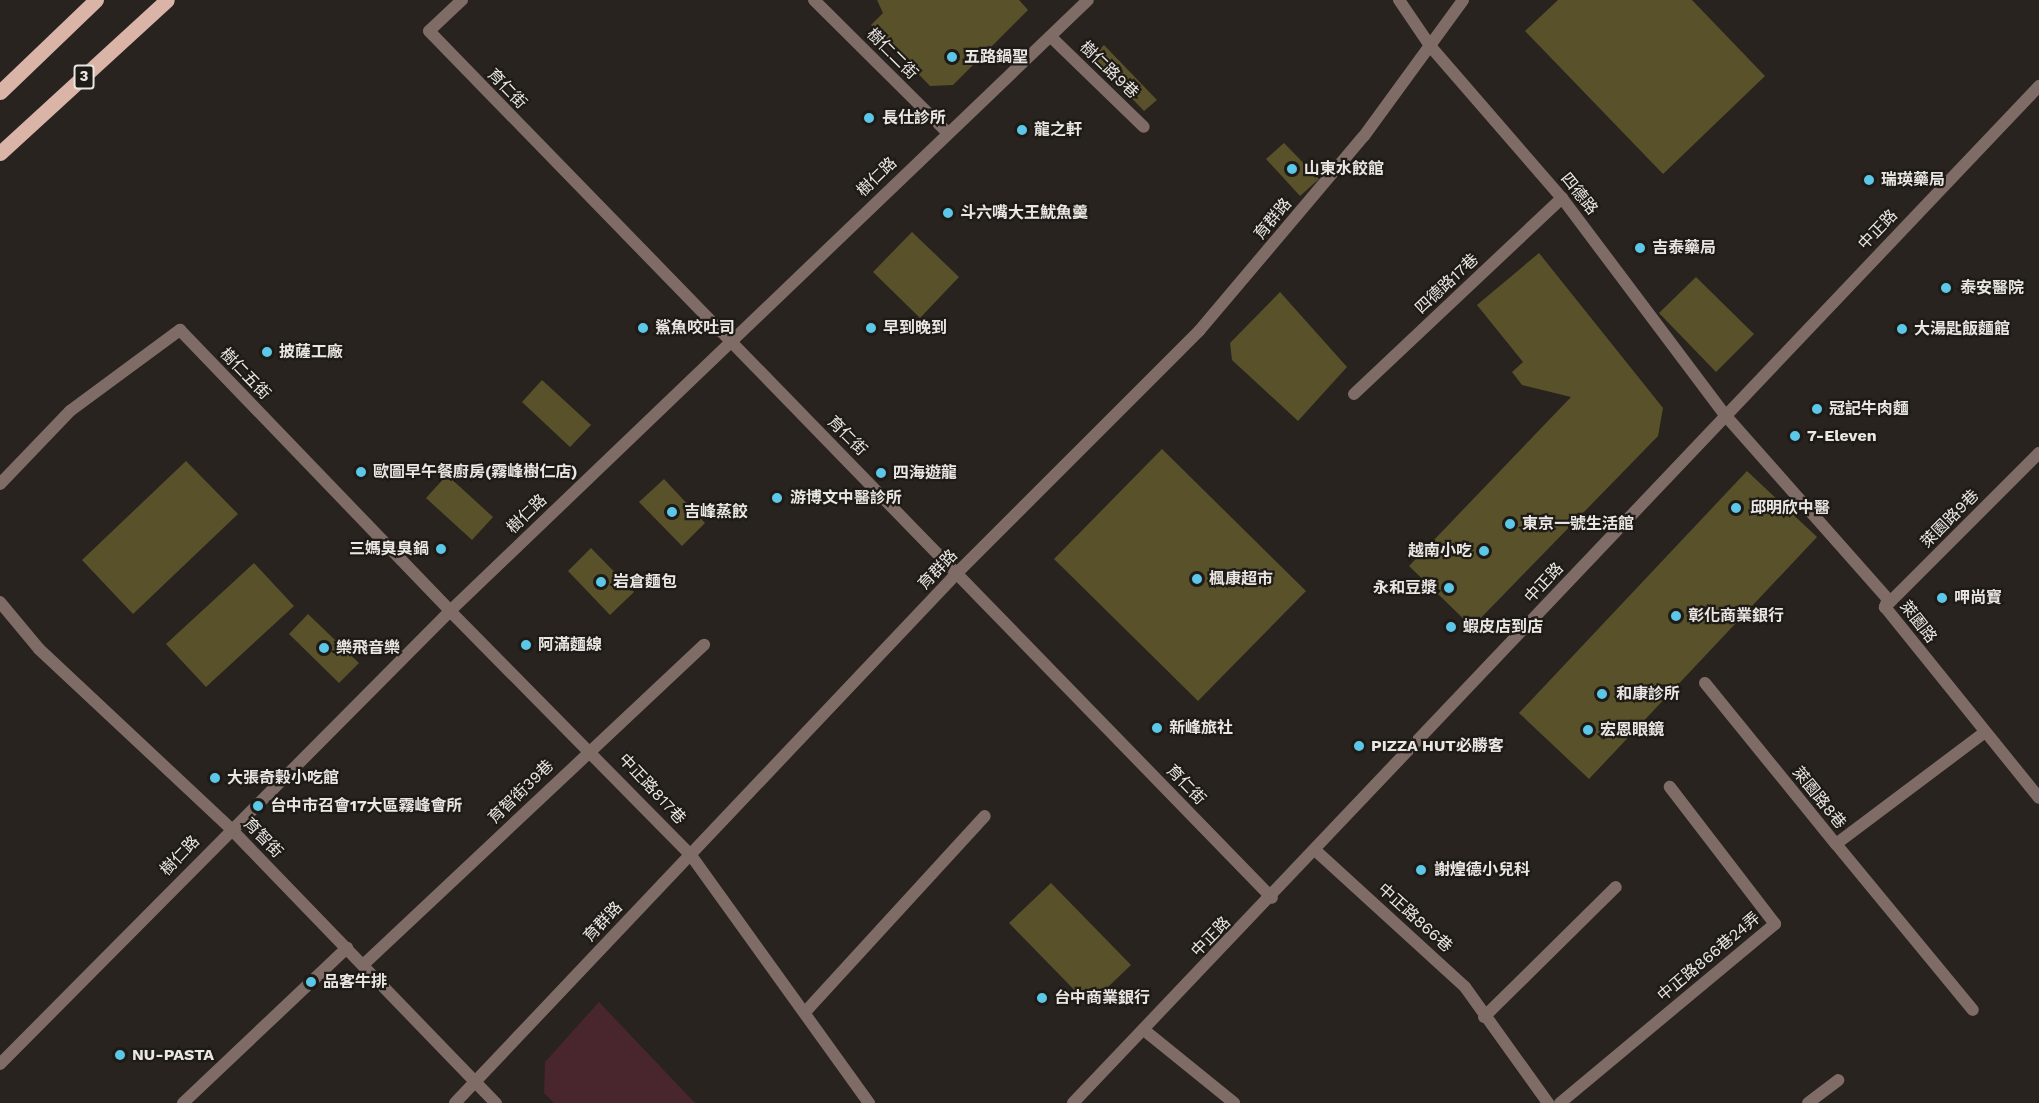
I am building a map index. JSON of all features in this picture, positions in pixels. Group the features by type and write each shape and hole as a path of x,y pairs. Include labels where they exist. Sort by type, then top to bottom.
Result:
{"main road":[{"path":"0,92 96,0"},
{"name":"3","path":"0,153 167,0"}],"street":[{"name":"育仁街","path":"462,0 429,32 730,342 958,572 1272,898"},
{"name":"樹仁二街","path":"814,0 947,132"},
{"name":"樹仁路","path":"0,1064 230,828 450,611 947,132 1088,0"},
{"name":"四德路","path":"1399,0 1431,47 1562,198 1725,415"},
{"name":"育群路","path":"455,1103 958,572 1198,331 1364,136 1463,0"},
{"name":"樹仁路9巷","path":"1051,37 1144,127"},
{"name":"中正路","path":"1073,1103 1272,898 1725,415 2039,86"},
{"name":"四德路17巷","path":"1354,394 1562,198"},
{"name":"樹仁五街","path":"0,484 70,411 180,330 450,611"},
{"name":"萊園路","path":"1725,415 1887,599 1885,607 2039,798"},
{"name":"萊園路9巷","path":"1885,607 2039,453"},
{"name":"育智街","path":"0,602 39,649 230,828 496,1103"},
{"name":"中正路817巷","path":"450,611 591,749 690,854 807,1010 869,1103"},
{"name":"育智街39巷","path":"363,965 704,645"},
{"name":"萊園路8巷","path":"1705,683 1836,844 1985,732"},
{"name":"中正路866巷24弄","path":"1560,1103 1775,924 1670,787"},
{"path":"807,1010 985,816"},
{"path":"1836,844 1973,1010"},
{"name":"中正路866巷","path":"1315,850 1443,966 1548,1103"},
{"path":"1484,1017 1616,887"},
{"path":"183,1103 347,948"},
{"path":"1144,1030 1234,1103"},
{"path":"1809,1103 1838,1080"}],"shaded area":[{"path":"599,1002 695,1103 554,1103 544,1093 545,1062"}],"building":[{"path":"877,0 1019,0 1028,10 953,85 930,86 871,25 883,13"},
{"path":"1558,0 1692,0 1765,76 1663,174 1525,31"},
{"path":"1104,45 1157,100 1144,111 1092,57"},
{"name":"山東水餃館","path":"1284,143 1319,179 1300,196 1266,159"},
{"path":"912,232 959,277 920,318 873,272"},
{"path":"1539,253 1663,408 1658,436 1472,627 1409,566 1571,397 1522,385 1512,372 1523,362 1477,305"},
{"path":"1696,277 1754,334 1716,372 1659,313"},
{"path":"1280,292 1347,367 1298,421 1232,360 1230,343"},
{"path":"542,380 591,425 570,447 522,402"},
{"path":"1162,449 1306,591 1198,701 1054,559"},
{"path":"186,461 238,514 133,614 82,560"},
{"path":"1747,471 1817,537 1589,779 1519,713"},
{"path":"447,475 493,517 472,540 426,498"},
{"name":"吉峰蒸餃","path":"664,479 705,523 682,546 639,502"},
{"name":"岩倉麵包","path":"591,548 634,592 610,615 568,571"},
{"path":"254,563 294,606 206,687 166,644"},
{"name":"樂飛音樂","path":"308,614 359,663 339,683 289,634"},
{"path":"1051,883 1131,965 1089,1005 1009,923"}],"place":[{"name":"五路鍋聖","path":"952,57"},
{"name":"長仕診所","path":"869,118"},
{"name":"龍之軒","path":"1022,130"},
{"name":"山東水餃館","path":"1292,169"},
{"name":"瑞瑛藥局","path":"1869,180"},
{"name":"斗六嘴大王魷魚羹","path":"948,213"},
{"name":"吉泰藥局","path":"1640,248"},
{"name":"泰安醫院","path":"1946,288"},
{"name":"鯊魚咬吐司","path":"643,328"},
{"name":"早到晚到","path":"871,328"},
{"name":"大湯匙飯麵館","path":"1902,329"},
{"name":"披薩工廠","path":"267,352"},
{"name":"冠記牛肉麵","path":"1817,409"},
{"name":"7-Eleven","path":"1795,436"},
{"name":"歐圖早午餐廚房(霧峰樹仁店)","path":"361,472"},
{"name":"四海遊龍","path":"881,473"},
{"name":"游博文中醫診所","path":"777,498"},
{"name":"邱明欣中醫","path":"1736,508"},
{"name":"吉峰蒸餃","path":"672,512"},
{"name":"東京一號生活館","path":"1510,524"},
{"name":"三媽臭臭鍋","path":"441,549"},
{"name":"越南小吃","path":"1484,551"},
{"name":"楓康超市","path":"1197,579"},
{"name":"岩倉麵包","path":"601,582"},
{"name":"永和豆漿","path":"1449,588"},
{"name":"呷尚寶","path":"1942,598"},
{"name":"彰化商業銀行","path":"1676,616"},
{"name":"蝦皮店到店","path":"1451,627"},
{"name":"阿滿麵線","path":"526,645"},
{"name":"樂飛音樂","path":"324,648"},
{"name":"和康診所","path":"1602,694"},
{"name":"新峰旅社","path":"1157,728"},
{"name":"宏恩眼鏡","path":"1588,730"},
{"name":"PIZZA HUT必勝客","path":"1359,746"},
{"name":"大張奇榖小吃館","path":"215,778"},
{"name":"台中市召會17大區霧峰會所","path":"258,806"},
{"name":"謝煌德小兒科","path":"1421,870"},
{"name":"品客牛排","path":"311,982"},
{"name":"台中商業銀行","path":"1042,998"},
{"name":"NU-PASTA","path":"120,1055"}]}
